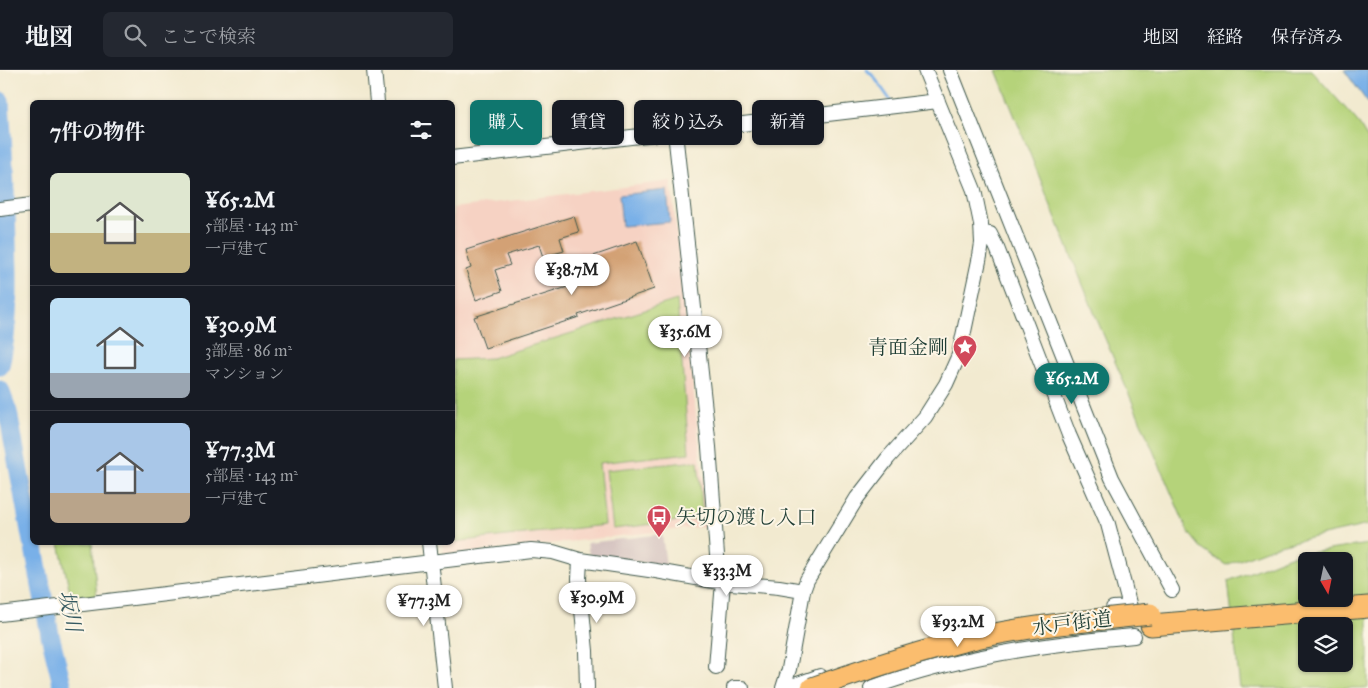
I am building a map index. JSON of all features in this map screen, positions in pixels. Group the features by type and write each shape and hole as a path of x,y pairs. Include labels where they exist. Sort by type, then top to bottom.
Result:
{"highway":[{"name":"水戸街道","path":"1353,598 1368,596"},
{"name":"水戸街道","path":"845,688 914,665 983,647 1145,625 1188,617 1298,604"},
{"name":"水戸街道","path":"1188,617 1368,608"},
{"name":"水戸街道","path":"812,688 910,656 980,637 1054,624 1145,625"}],"street":[{"path":"374,70 377,100"},
{"path":"784,688 791,661 803,591 819,559 857,498 888,458 925,417 953,372 969,314 980,256 982,233 980,214 974,190 926,70"},
{"path":"950,70 1112,478 1172,590"},
{"path":"742,124 938,102"},
{"path":"455,158 634,137"},
{"path":"676,145 709,447 721,582 716,666"},
{"path":"0,209 29,205"},
{"path":"784,688 866,659 940,638 1014,621 1082,611 1130,607 1108,524 1065,426 997,248 990,234 982,233"},
{"path":"428,545 445,688"},
{"path":"0,614 531,550 553,552 580,560 721,582 803,591"},
{"path":"580,560 579,579 586,651 587,688"},
{"path":"871,688 929,670 1016,650 1089,640 1145,625"},
{"path":"734,688 742,688"}],"shaded area":[{"path":"671,181 708,526 444,556 442,545 455,545 455,208"},
{"path":"662,534 666,566 589,555 587,543"}],"green space":[{"path":"996,70 1311,70 1357,121 1368,139 1368,525 1279,545 1226,565 1203,550 1188,532 1098,322"},
{"path":"677,300 689,453 599,463 605,525 455,542 455,360 492,358"},
{"path":"698,461 703,518 613,529 606,470"},
{"path":"1368,544 1368,688 1240,688 1228,581 1290,556 1298,555 1298,608 1352,608 1353,552 1316,552"},
{"path":"59,545 92,545 97,598 72,601"}],"water":[{"path":"1344,70 1368,70 1368,103"},
{"path":"667,190 670,222 622,226 619,195"}],"building":[{"path":"574,216 579,232 560,238 564,251 543,257 539,245 506,255 510,265 495,270 502,291 476,300 466,270 471,268 466,250"},
{"path":"637,241 654,289 578,315 579,317 485,348 474,317 580,283 573,263"}],"waterway":[{"path":"867,70 891,101"},
{"name":"坂川","path":"0,101 8,258 7,320 0,366"},
{"name":"坂川","path":"0,390 8,412 30,531"},
{"name":"坂川","path":"34,545 50,635 63,688"}],"place":[{"name":"青面金剛","path":"965,368"},
{"name":"矢切の渡し入口","path":"659,538"}]}
